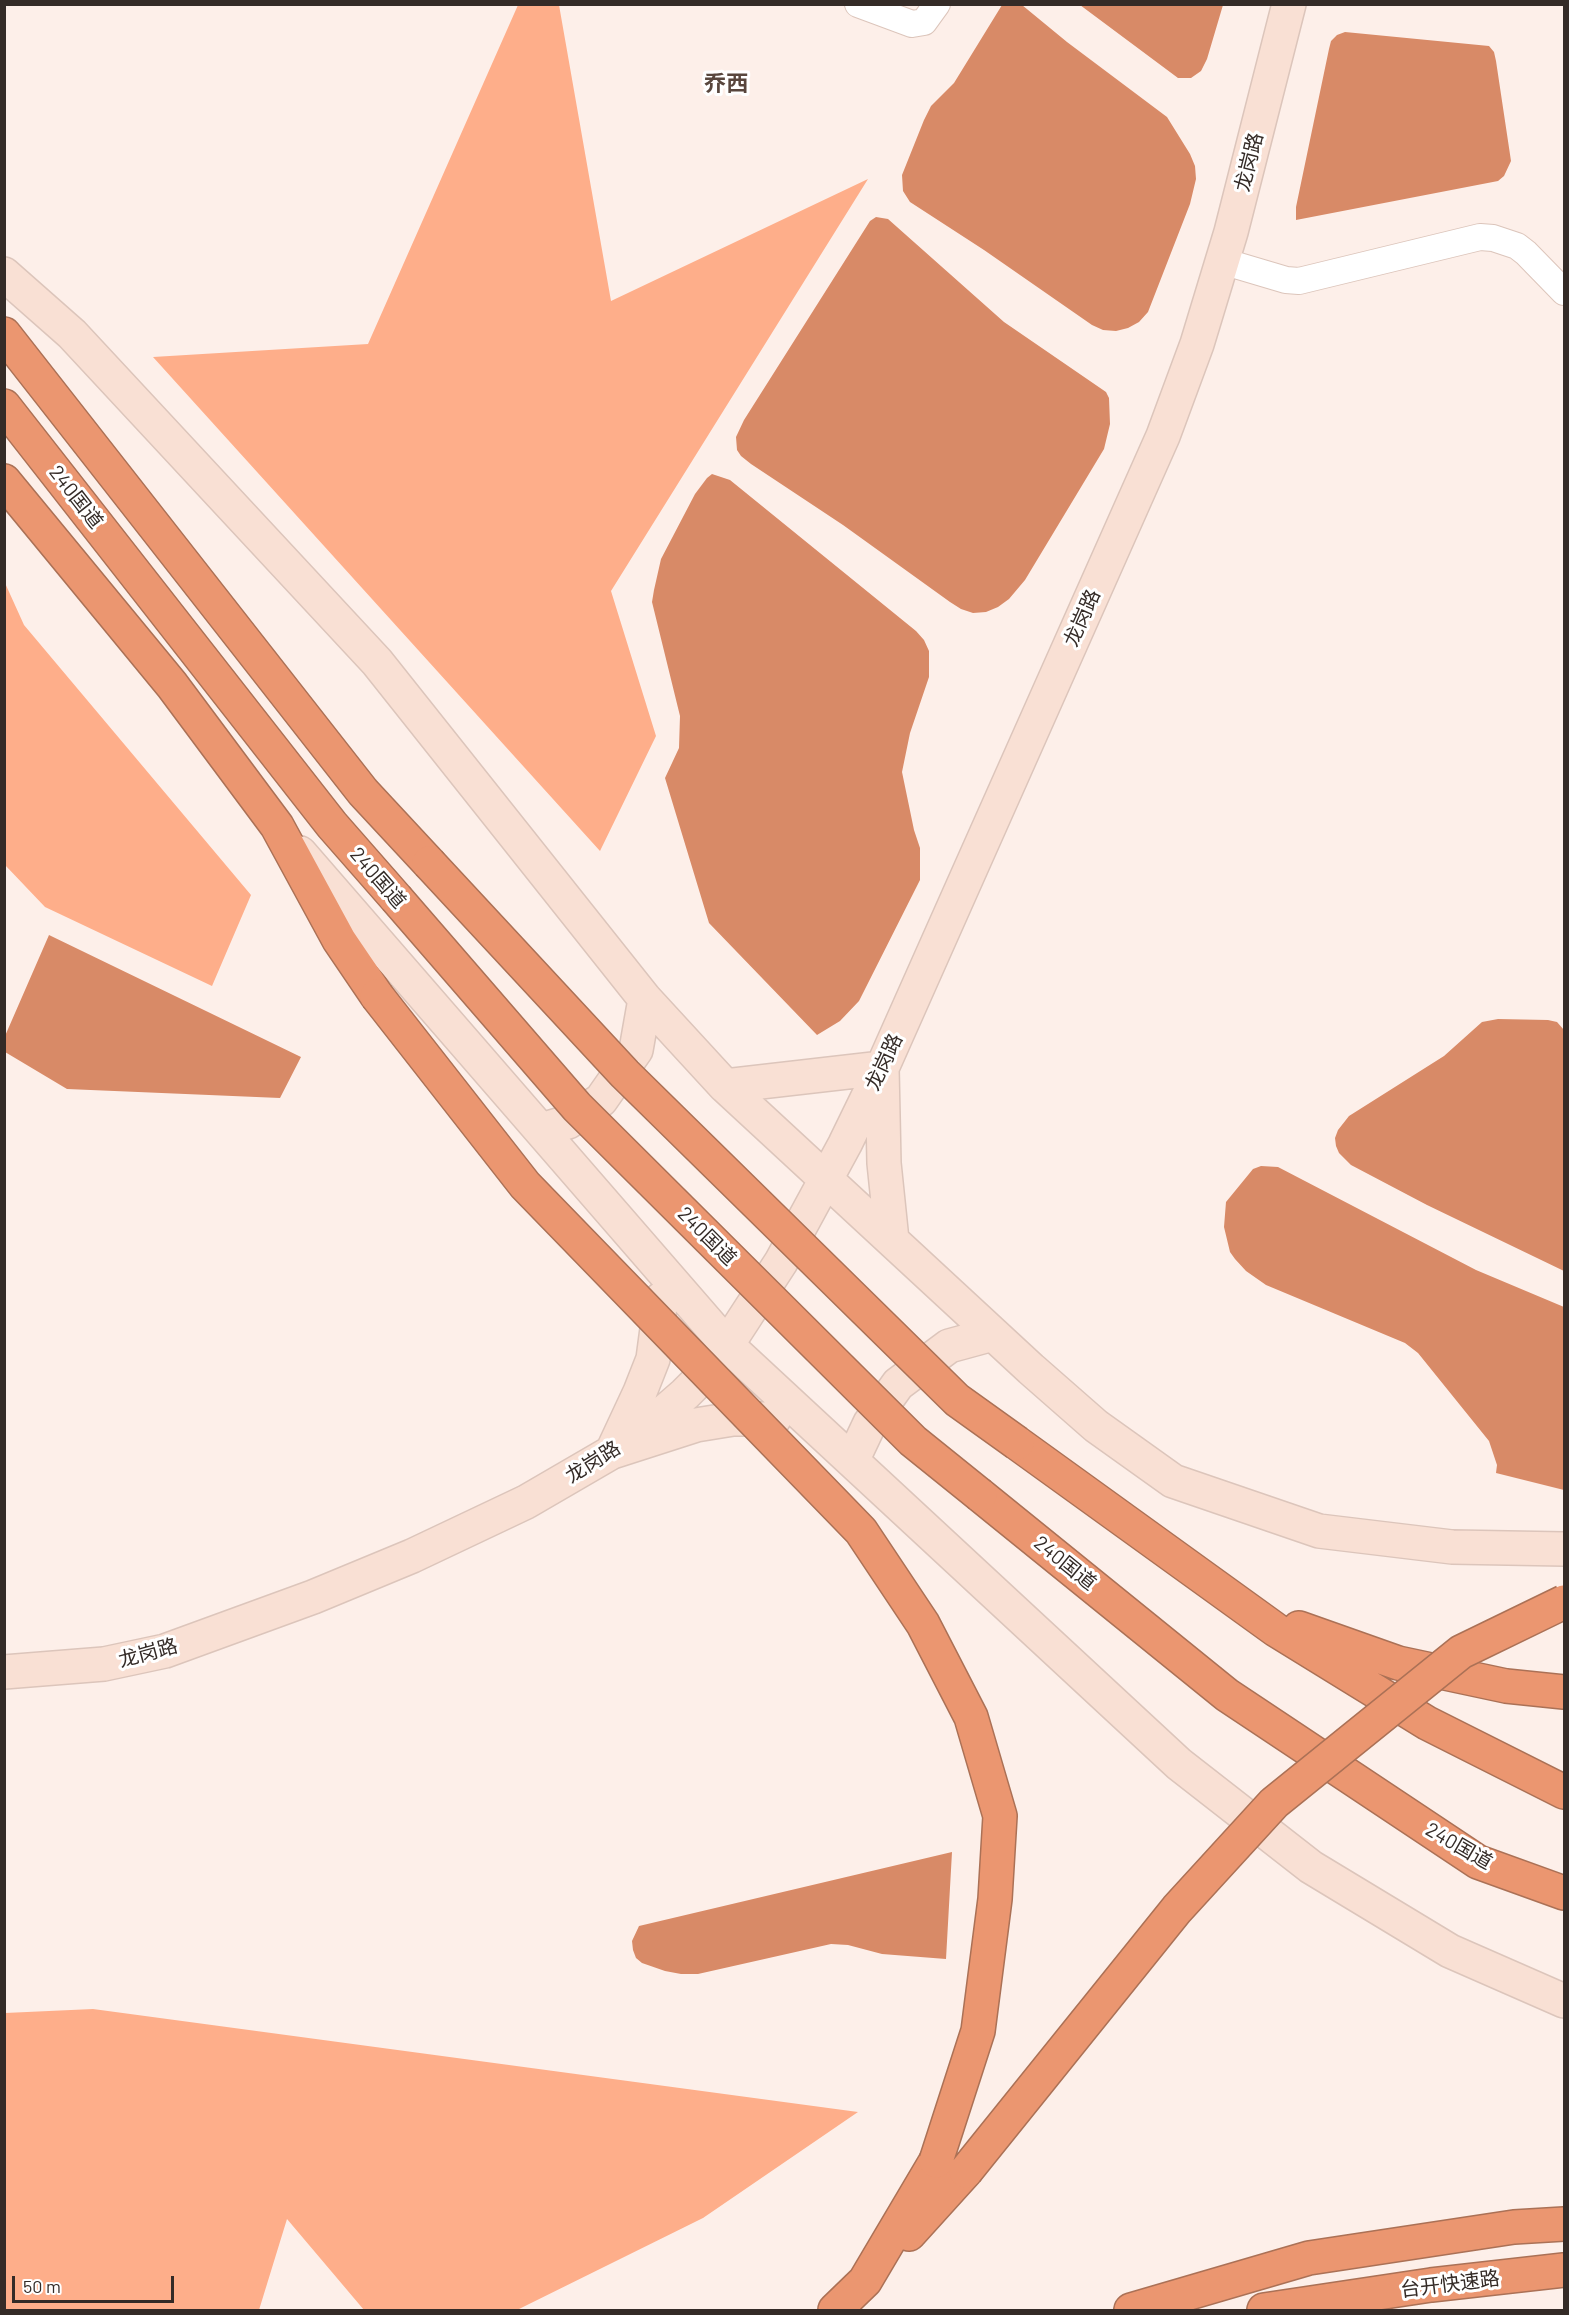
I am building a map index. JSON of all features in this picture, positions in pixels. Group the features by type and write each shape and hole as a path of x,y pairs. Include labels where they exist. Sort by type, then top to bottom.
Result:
{"highway":[{"path":"4,334 363,792 625,1074 957,1400 1276,1630 1427,1723 1564,1792"},
{"name":"240国道","path":"4,406 332,825 577,1107 913,1441 1227,1695 1478,1862 1564,1893"},
{"path":"4,481 172,684 277,826 339,940 377,996 525,1185 861,1531 923,1624 971,1717 1000,1816 994,1899 978,2031 936,2161 865,2281"},
{"path":"835,2310 865,2281 966,2171 1177,1909 1274,1803 1461,1652 1564,1602"},
{"path":"1249,1610 1398,1663 1506,1686 1564,1692"},
{"path":"1131,2310 1309,2258 1514,2227 1564,2224"},
{"name":"台开快速路","path":"1264,2310 1431,2285 1564,2270"}],"main road":[{"name":"龙岗路","path":"4,1672 104,1664 165,1651 313,1597 412,1556 526,1502 612,1452 685,1394 703,1376 727,1345 781,1262 882,1068 1162,436 1197,344 1222,261 1289,4"},
{"path":"4,274 72,334 377,662 645,999 725,1086 1096,1426 1173,1481 1319,1531 1452,1547 1564,1549"},
{"path":"277,826 727,1345 1179,1764 1311,1867 1450,1951 1564,2001"},
{"path":"541,1130 568,1122 601,1100 636,1050 645,999"},
{"path":"725,1086 882,1068 884,1163 892,1240"},
{"path":"612,1452 653,1359 661,1295 657,1265"},
{"path":"852,1461 870,1423 898,1384 949,1346 993,1334"},
{"path":"612,1452 696,1425 723,1420 807,1419"}],"street":[{"path":"858,4 912,24 924,21 937,4"},
{"path":"1222,261 1279,278 1299,281 1480,237 1493,238 1517,246 1564,292"}],"shaded area":[{"path":"518,5 559,5 611,301 868,179 611,591 656,736 600,851 153,357 368,344"},
{"path":"1002,5 1022,5 1167,117 1195,166 1196,179 1190,204 1148,312 1139,322 1128,328 1116,331 1103,330 1092,325 910,202 903,191 902,175 931,106 954,83"},
{"path":"1080,5 1223,5 1207,59 1201,71 1191,78 1178,78"},
{"path":"1345,32 1489,46 1494,52 1496,61 1511,161 1504,176 1498,181 1296,220 1296,207 1331,41 1337,35"},
{"path":"876,217 888,219 1004,322 1106,392 1109,398 1110,424 1104,449 1025,580 1009,599 986,612 973,613 950,602 843,525 751,464 737,450 736,437 744,420 870,221"},
{"path":"712,474 730,480 916,631 924,640 929,651 929,677 910,733 902,772 920,848 920,880 859,1001 840,1021 817,1035 709,923 665,778 679,748 680,716 652,602 661,559 695,494"},
{"path":"5,583 24,625 251,895 212,986 45,907 5,865"},
{"path":"49,935 301,1057 280,1098 67,1089 5,1052 5,1036"},
{"path":"1498,1019 1548,1020 1557,1022 1564,1030 1564,1271 1427,1205 1351,1165 1339,1153 1336,1146 1335,1138 1338,1130 1349,1116 1444,1056 1482,1022"},
{"path":"1261,1166 1278,1167 1476,1270 1564,1307 1564,1490 1496,1473 1497,1465 1489,1441 1418,1353 1405,1343 1266,1285 1246,1271 1230,1252 1224,1227 1226,1202 1253,1169"},
{"path":"952,1852 946,1959 882,1954 848,1945 831,1944 698,1974 681,1974 642,1963 636,1958 633,1950 632,1941 639,1926"},
{"path":"93,2009 858,2112 703,2218 517,2310 364,2310 287,2219 259,2310 5,2310 5,2013"}],"district":[{"name":"乔西","path":"726,84"}]}
